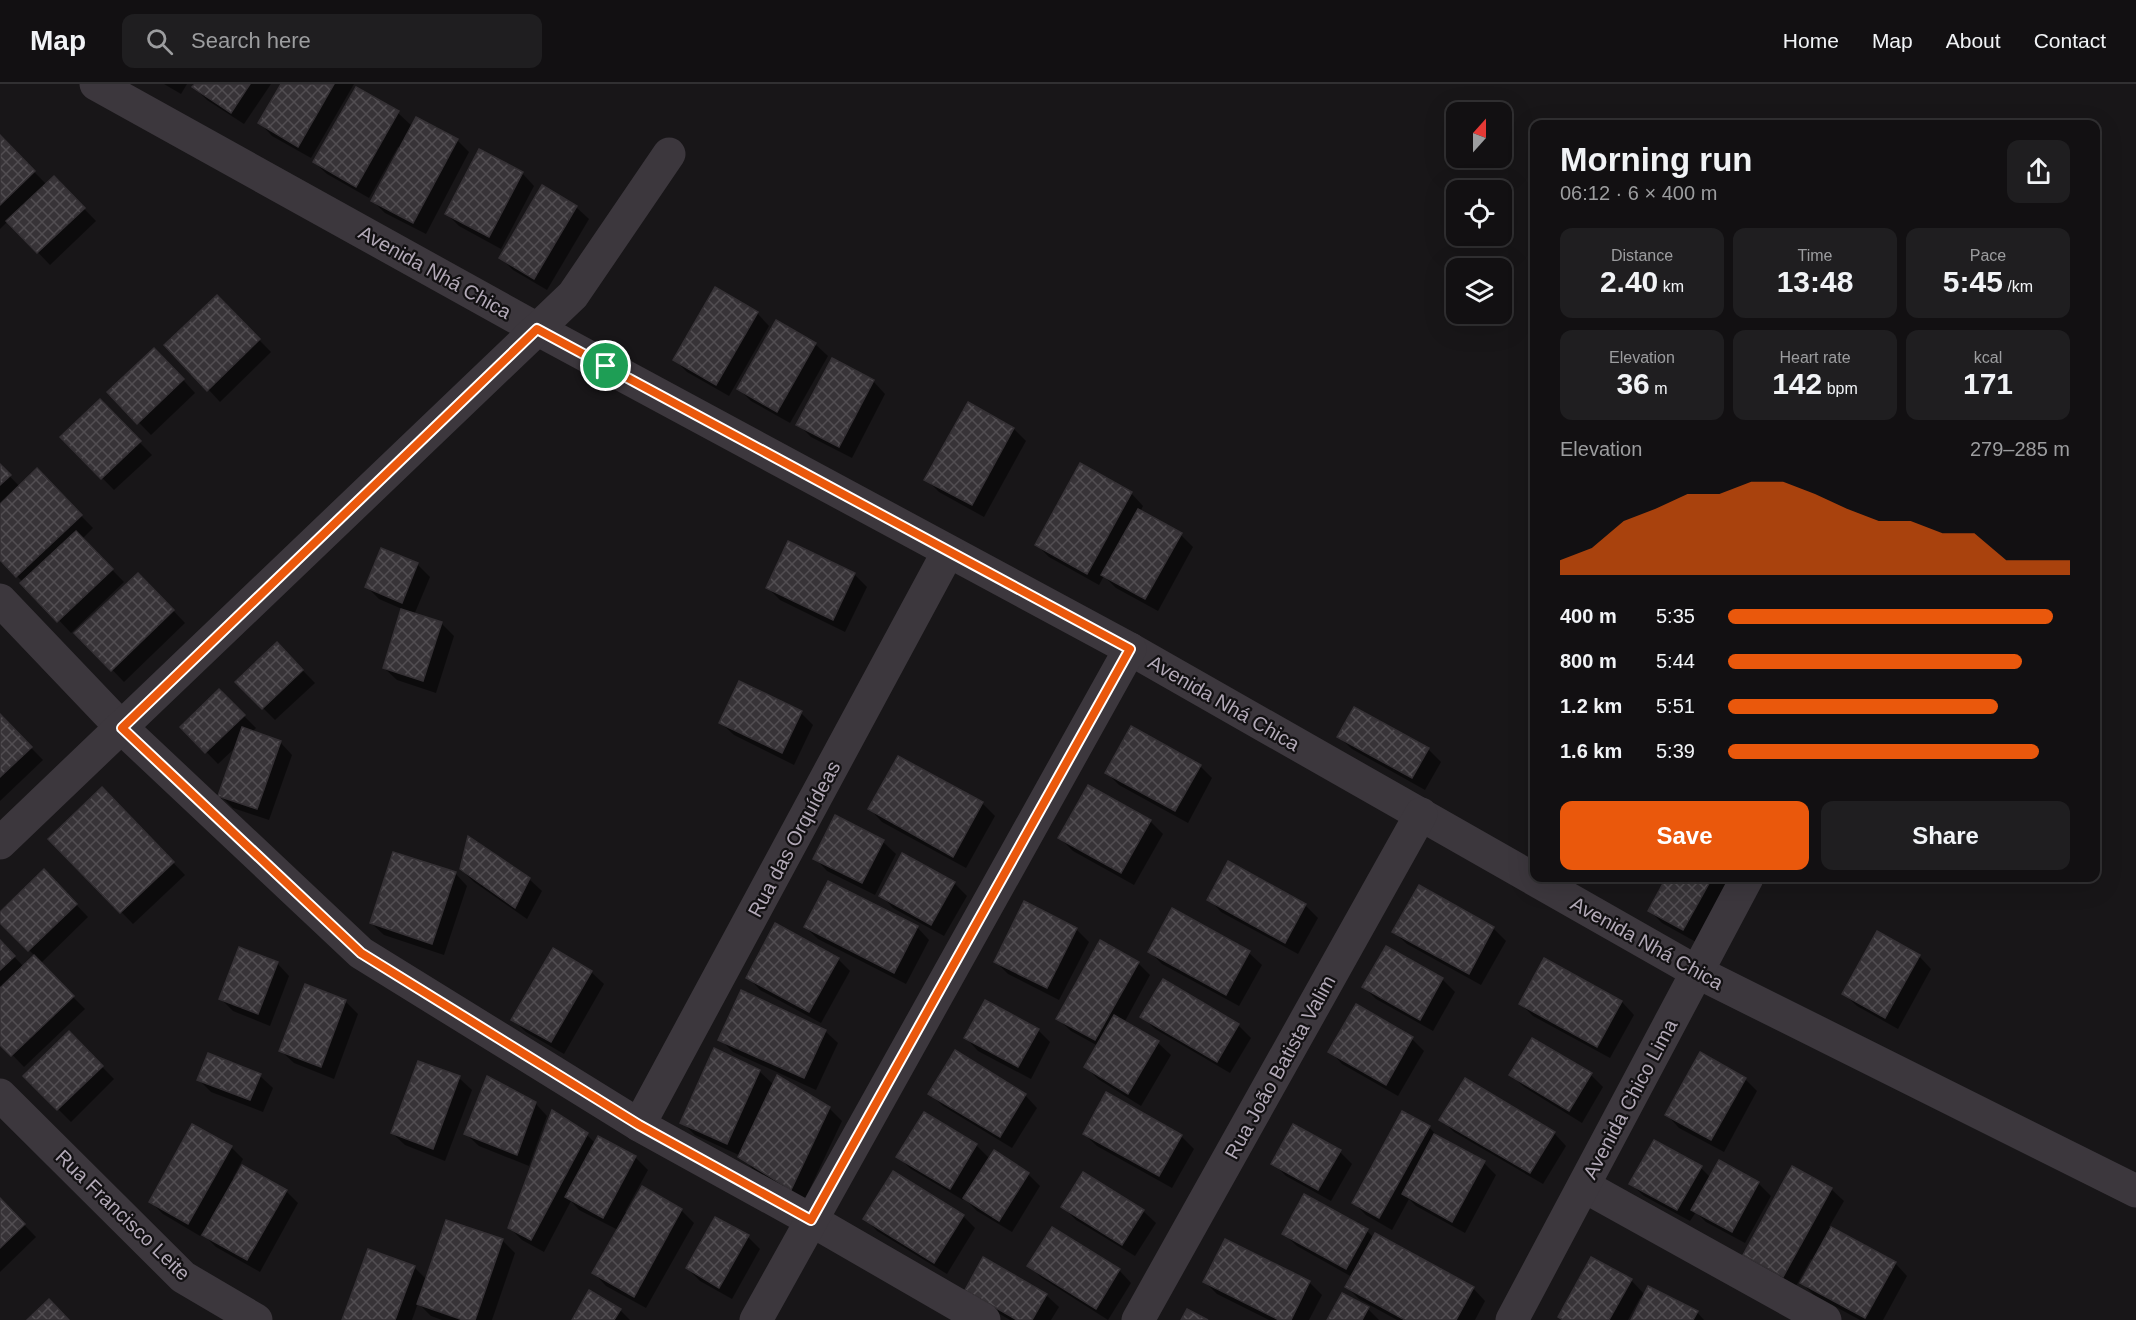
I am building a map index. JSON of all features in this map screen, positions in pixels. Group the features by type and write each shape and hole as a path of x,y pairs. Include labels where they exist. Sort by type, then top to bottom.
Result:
{"street":[{"name":"Avenida Nhá Chica","path":"96,84 537,329 1130,649 1530,876"},
{"path":"0,843 573,295 669,154"},
{"name":"Rua das Orquídeas","path":"639,1125 948,552"},
{"path":"0,600 122,728 361,953 639,1125 811,1220 984,1320"},
{"path":"756,1320 1130,649"},
{"name":"Rua João Batista Valim","path":"1138,1320 1421,814"},
{"name":"Avenida Nhá Chica","path":"1540,882 1697,972 2136,1191"},
{"name":"Avenida Chico Lima","path":"1512,1320 1745,882"},
{"name":"Rua Francisco Leite","path":"0,1095 183,1277 256,1320"},
{"path":"1584,1186 1826,1320"}],"building":[{"path":"195,84 250,84 231,113 192,87"},
{"path":"281,84 334,84 298,147 258,123"},
{"path":"356,87 399,111 356,187 313,162"},
{"path":"416,117 458,139 413,223 371,201"},
{"path":"0,135 35,171 0,205"},
{"path":"479,149 523,172 489,237 445,214"},
{"path":"54,176 85,208 37,253 6,221"},
{"path":"542,185 577,206 534,279 499,258"},
{"path":"715,287 758,312 716,385 673,360"},
{"path":"217,295 260,339 207,391 164,345"},
{"path":"776,320 816,343 777,412 737,389"},
{"path":"154,348 184,379 137,424 107,392"},
{"path":"832,358 874,380 839,447 796,425"},
{"path":"100,399 141,441 101,479 60,437"},
{"path":"968,402 1014,428 972,505 924,480"},
{"path":"1080,463 1132,492 1087,574 1035,545"},
{"path":"0,464 11,475 0,485"},
{"path":"37,468 82,515 16,577 0,560 0,504"},
{"path":"1138,509 1182,533 1145,599 1101,575"},
{"path":"76,531 113,569 57,622 20,583"},
{"path":"788,541 855,573 833,620 766,588"},
{"path":"381,548 418,563 402,603 365,587"},
{"path":"138,573 174,610 111,671 74,633"},
{"path":"401,609 442,622 423,681 383,668"},
{"path":"277,642 303,670 262,709 235,682"},
{"path":"739,681 802,711 782,753 719,723"},
{"path":"219,689 245,715 205,753 180,727"},
{"path":"1354,707 1429,748 1412,778 1337,737"},
{"path":"0,714 32,747 0,777"},
{"path":"1131,726 1201,765 1175,811 1105,773"},
{"path":"242,727 281,741 257,809 218,796"},
{"path":"898,756 983,802 953,857 868,809"},
{"path":"1088,785 1151,820 1121,873 1058,838"},
{"path":"102,787 174,862 120,913 48,839"},
{"path":"835,815 884,840 862,883 813,859"},
{"path":"468,836 530,878 515,908 460,869"},
{"path":"393,852 456,872 432,944 370,923"},
{"path":"902,853 955,882 931,925 879,896"},
{"path":"1228,861 1306,904 1285,943 1207,900"},
{"path":"44,869 77,904 28,951 0,923 0,912"},
{"path":"828,881 918,926 894,973 804,927"},
{"path":"1664,882 1710,882 1683,930 1648,911"},
{"path":"1419,885 1494,927 1469,974 1392,932"},
{"path":"1024,901 1077,928 1047,988 994,962"},
{"path":"1172,908 1250,951 1226,995 1148,952"},
{"path":"775,923 839,958 809,1012 746,978"},
{"path":"1877,931 1920,955 1885,1018 1842,994"},
{"path":"0,940 15,956 0,970"},
{"path":"1100,940 1139,962 1095,1040 1056,1019"},
{"path":"1386,946 1443,978 1420,1020 1362,987"},
{"path":"239,947 278,962 258,1014 219,999"},
{"path":"553,948 592,971 551,1042 511,1020"},
{"path":"34,955 74,996 11,1056 0,1045 0,988"},
{"path":"1544,958 1622,1001 1597,1047 1519,1004"},
{"path":"1163,979 1239,1024 1217,1062 1140,1017"},
{"path":"305,984 346,1000 321,1067 279,1051"},
{"path":"741,990 826,1030 804,1078 718,1040"},
{"path":"985,1000 1039,1029 1018,1067 964,1038"},
{"path":"1356,1004 1413,1037 1386,1085 1328,1052"},
{"path":"1114,1015 1159,1041 1128,1094 1084,1067"},
{"path":"69,1031 103,1066 57,1110 23,1076"},
{"path":"1532,1038 1592,1073 1569,1111 1509,1075"},
{"path":"714,1048 760,1070 727,1144 680,1123"},
{"path":"955,1050 1026,1094 1000,1137 928,1094"},
{"path":"1700,1052 1746,1078 1711,1140 1665,1115"},
{"path":"208,1053 261,1074 250,1100 197,1080"},
{"path":"418,1061 460,1076 433,1149 391,1133"},
{"path":"777,1075 830,1107 791,1190 738,1157"},
{"path":"487,1076 536,1102 517,1155 464,1134"},
{"path":"1465,1078 1555,1132 1530,1173 1439,1120"},
{"path":"1106,1092 1182,1135 1159,1176 1083,1134"},
{"path":"552,1110 588,1133 531,1240 508,1228"},
{"path":"1402,1111 1430,1126 1379,1218 1352,1203"},
{"path":"924,1112 977,1144 950,1189 896,1157"},
{"path":"192,1124 232,1146 188,1224 149,1202"},
{"path":"1293,1124 1341,1150 1318,1190 1271,1164"},
{"path":"1434,1134 1485,1161 1452,1222 1402,1194"},
{"path":"598,1136 636,1156 603,1218 565,1197"},
{"path":"1654,1140 1702,1166 1677,1210 1629,1184"},
{"path":"994,1150 1029,1173 999,1221 963,1198"},
{"path":"1719,1160 1759,1182 1732,1232 1691,1210"},
{"path":"242,1165 287,1190 247,1260 202,1235"},
{"path":"1792,1166 1832,1188 1783,1277 1743,1255"},
{"path":"893,1171 964,1215 934,1263 863,1219"},
{"path":"1083,1172 1144,1210 1122,1245 1061,1207"},
{"path":"642,1186 682,1209 634,1297 592,1273"},
{"path":"1304,1194 1368,1229 1346,1269 1282,1234"},
{"path":"0,1198 25,1224 0,1248"},
{"path":"715,1217 749,1235 719,1288 686,1268"},
{"path":"446,1220 503,1239 475,1320 463,1320 417,1304"},
{"path":"1052,1227 1120,1269 1096,1309 1027,1266"},
{"path":"1831,1227 1896,1262 1865,1318 1800,1283"},
{"path":"1375,1233 1474,1287 1456,1320 1405,1320 1345,1287"},
{"path":"1225,1239 1310,1281 1291,1320 1279,1320 1203,1282"},
{"path":"368,1249 415,1266 395,1320 342,1320"},
{"path":"983,1257 1047,1294 1032,1320 1017,1320 965,1290"},
{"path":"1591,1257 1632,1279 1609,1320 1563,1320 1558,1317"},
{"path":"1648,1286 1698,1311 1693,1320 1631,1320"},
{"path":"589,1290 621,1309 614,1320 572,1320"},
{"path":"1342,1293 1369,1307 1362,1320 1327,1320"},
{"path":"49,1299 69,1320 27,1320"},
{"path":"1187,1309 1208,1320 1181,1320"}],"route":[{"path":"537,329 606,366 1130,649 811,1220 639,1125 361,953 122,728 537,329"}]}
